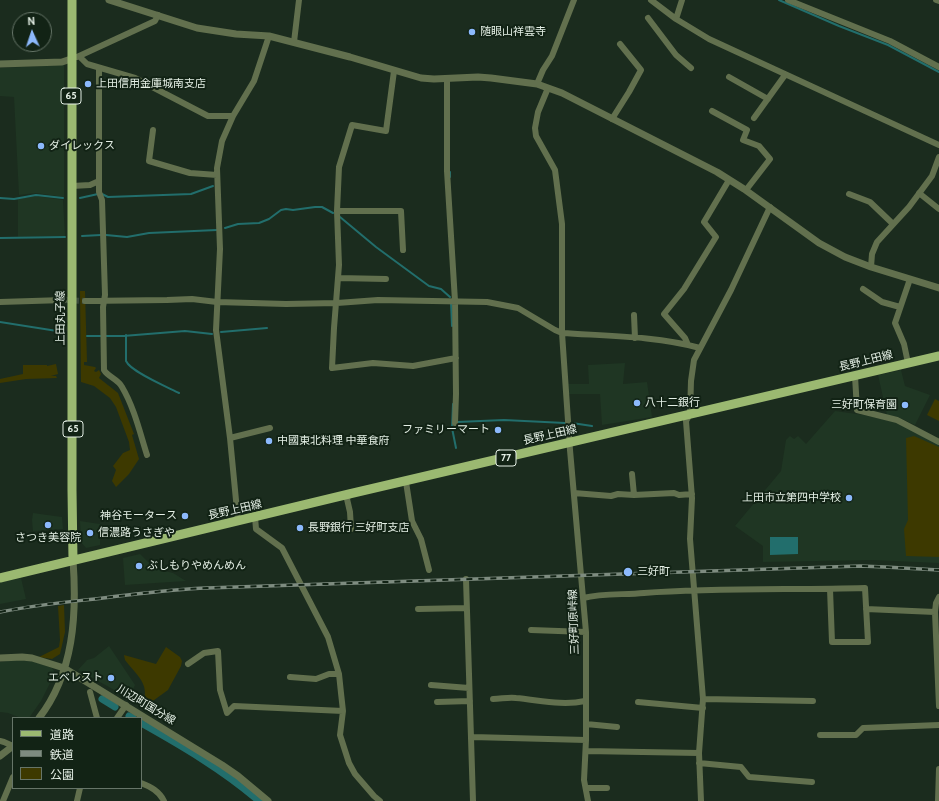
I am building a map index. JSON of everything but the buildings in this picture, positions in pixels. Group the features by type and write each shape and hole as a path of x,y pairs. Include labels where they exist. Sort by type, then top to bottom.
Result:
{"main road":[{"name":"上田丸子線","path":"72,0 76,58 72,186 73,560"},
{"name":"長野上田線","path":"73,560 939,356"},
{"path":"0,578 73,560"}],"street":[{"path":"112,0 183,25 209,31 269,36 421,78 491,78 537,84 562,94 688,156 746,190 819,243 845,257 871,268 939,288"},
{"path":"294,42 299,0"},
{"path":"537,84 543,70 552,56 574,0"},
{"path":"651,0 676,19 709,39 939,145"},
{"path":"676,19 682,0"},
{"path":"788,0 890,41 939,67"},
{"path":"0,64 62,62 76,58 155,21 158,15"},
{"path":"648,18 676,55 691,68"},
{"path":"238,521 230,438 216,330 220,249 217,168 222,141 233,116 254,81 269,36"},
{"path":"612,119 630,92 641,70 620,44"},
{"path":"76,58 87,64 135,78 208,116 233,116"},
{"path":"99,68 99,192 102,200 105,295 104,370 107,374 118,381 128,398 147,455"},
{"path":"394,70 386,131 352,125 339,167 337,211 339,264 332,368 373,363 413,366 456,358"},
{"path":"754,118 785,75"},
{"path":"729,77 768,99"},
{"path":"447,78 447,171 455,301 455,423"},
{"name":"三好町原峠線","path":"548,88 538,112 535,128 536,136 555,170 562,224 562,333 586,632 586,751 584,780 588,801"},
{"path":"712,112 747,130 743,140 759,146 770,159 746,190"},
{"path":"153,130 149,161 190,173 217,175"},
{"path":"871,268 872,254 877,242 932,176 939,157"},
{"path":"688,345 685,338 664,314 684,289 716,237 704,222 729,180"},
{"path":"72,186 90,185 99,181"},
{"path":"919,193 939,209"},
{"path":"849,194 870,202 893,224"},
{"path":"701,801 698,753 703,699 690,538 692,494 686,421 690,414 691,381 694,360 731,290 770,208"},
{"path":"337,211 401,211 403,250"},
{"path":"338,278 386,280"},
{"path":"908,363 904,344 895,323 910,279"},
{"path":"863,289 882,302 900,307"},
{"path":"85,301 104,302 192,298 217,302 286,304 337,303 378,300 487,302 518,308 562,333 635,338 700,348"},
{"path":"0,302 64,300"},
{"path":"634,315 635,338"},
{"path":"855,376 858,410 897,420 939,442"},
{"path":"230,438 270,428"},
{"path":"632,474 634,495"},
{"path":"406,482 412,520 421,539 429,570"},
{"path":"574,493 611,496 618,494 692,494"},
{"path":"349,494 347,499 350,512 351,529"},
{"path":"255,517 256,529 282,548 299,578 328,637 339,674 343,711 340,736 349,763 355,774 378,800"},
{"path":"40,717 50,702 64,668 74,619 76,601 73,560"},
{"path":"466,579 473,801"},
{"path":"583,598 594,595 695,590 865,588 868,642 832,642 830,589"},
{"path":"939,597 936,603 935,612 939,706"},
{"path":"418,609 466,608"},
{"path":"866,609 935,612"},
{"path":"531,630 586,632"},
{"path":"188,664 204,653 218,651 220,690 227,713 234,706 343,711"},
{"name":"川辺町国分線","path":"0,658 27,657 64,668 222,765 268,801"},
{"path":"290,677 316,679 328,674 339,674"},
{"path":"431,685 470,688"},
{"path":"90,692 97,717"},
{"path":"493,699 515,698 535,701 576,703 585,701"},
{"path":"703,699 813,701"},
{"path":"437,702 470,701"},
{"path":"638,702 703,708"},
{"path":"118,717 126,705"},
{"path":"586,724 617,727"},
{"path":"820,735 856,735 863,728 939,725"},
{"path":"472,737 586,740"},
{"path":"0,741 12,746"},
{"path":"0,756 12,747"},
{"path":"586,751 698,753"},
{"path":"699,763 741,767 750,777 812,782"},
{"path":"938,801 939,770"},
{"path":"3,801 12,779"},
{"path":"142,783 149,786 161,795 164,801"},
{"path":"586,788 607,788"},
{"path":"77,801 80,789"}],"shaded area":[{"path":"64,65 64,197 36,193 19,195 14,97 0,96 0,68"},
{"path":"36,196 63,200 65,236 18,237 18,199"},
{"path":"625,363 623,384 647,382 652,417 602,425 600,394 569,394 568,384 589,384 588,365"},
{"name":"三好町保育園","path":"901,370 905,386 930,395 915,425 898,417 887,415 878,375"},
{"name":"上田市立第四中学校","path":"835,411 864,415 896,422 939,445 939,563 873,560 763,562 763,546 735,526 781,471 786,440 790,436 794,439 798,436 806,444"},
{"name":"さつき美容院","path":"33,513 62,517 63,529 33,531"},
{"name":"信濃路うさぎや","path":"80,521 100,524 100,545 86,548 81,542"},
{"name":"ぶしもりやめんめん","path":"140,554 148,562 161,570 173,573 186,581 125,585 123,558"},
{"path":"21,578 26,599 0,604 0,582"},
{"name":"エベレスト","path":"109,646 135,685 129,698 78,670 87,660 94,658"},
{"path":"15,660 32,661 52,668 55,673 41,701 30,717 18,717 0,712 0,662"}],"green space":[{"path":"80,291 85,291 87,362 84,362 84,365 95,367 96,368 94,371 96,372 99,370 101,374 99,378 118,393 134,434 132,435 139,459 129,474 116,487 112,481 116,470 113,466 123,453 130,450 129,442 116,407 110,398 94,386 81,382"},
{"path":"56,364 58,374 51,376 56,376 57,378 26,379 0,383 0,379 23,374 23,365 47,366"},
{"path":"935,399 939,401 939,421 927,415"},
{"path":"914,436 939,447 939,557 906,556 904,529 908,520 906,438"},
{"path":"64,605 65,632 60,654 52,659 39,657 59,647 58,606"},
{"path":"166,647 180,657 182,661 181,666 168,690 150,703 144,699 145,693 143,683 125,660 124,655 156,664"}],"water":[{"path":"770,537 798,537 798,554 770,555"}],"waterway":[{"path":"779,0 888,45 939,72"},
{"path":"450,172 450,177"},
{"path":"102,194 108,197 191,194 213,186"},
{"path":"80,198 98,194"},
{"path":"0,198 14,199 36,195 63,198"},
{"path":"225,228 238,224 259,223 269,219 281,210 286,209 293,210 322,207 333,213"},
{"path":"340,217 376,247 429,286 441,289 450,297"},
{"path":"106,235 127,237 149,233 217,230"},
{"path":"82,236 101,235"},
{"path":"0,238 65,237"},
{"path":"451,302 452,326"},
{"path":"0,322 57,331"},
{"path":"221,332 267,328"},
{"path":"87,336 123,336 185,331 212,334"},
{"path":"126,335 126,361 129,365 150,379 179,393"},
{"path":"453,404 452,428 456,448"},
{"path":"457,422 504,420 565,423"},
{"path":"572,423 592,426"},
{"path":"102,699 115,707"},
{"path":"142,724 217,769 259,801"}],"tunnel":[{"path":"64,300 85,301"}],"railway":[{"path":"0,612 51,604 194,589 860,566 939,570"}],"place":[{"name":"随眼山祥雲寺","path":"472,32"},
{"name":"上田信用金庫城南支店","path":"88,84"},
{"name":"ダイレックス","path":"41,146"},
{"name":"八十二銀行","path":"637,403"},
{"name":"三好町保育園","path":"905,405"},
{"name":"ファミリーマート","path":"498,430"},
{"name":"中國東北料理 中華食府","path":"269,441"},
{"name":"上田市立第四中学校","path":"849,498"},
{"name":"神谷モータース","path":"185,516"},
{"name":"さつき美容院","path":"48,525"},
{"name":"長野銀行 三好町支店","path":"300,528"},
{"name":"信濃路うさぎや","path":"90,533"},
{"name":"ぶしもりやめんめん","path":"139,566"},
{"name":"三好町","path":"628,572"},
{"name":"エベレスト","path":"111,678"}]}
